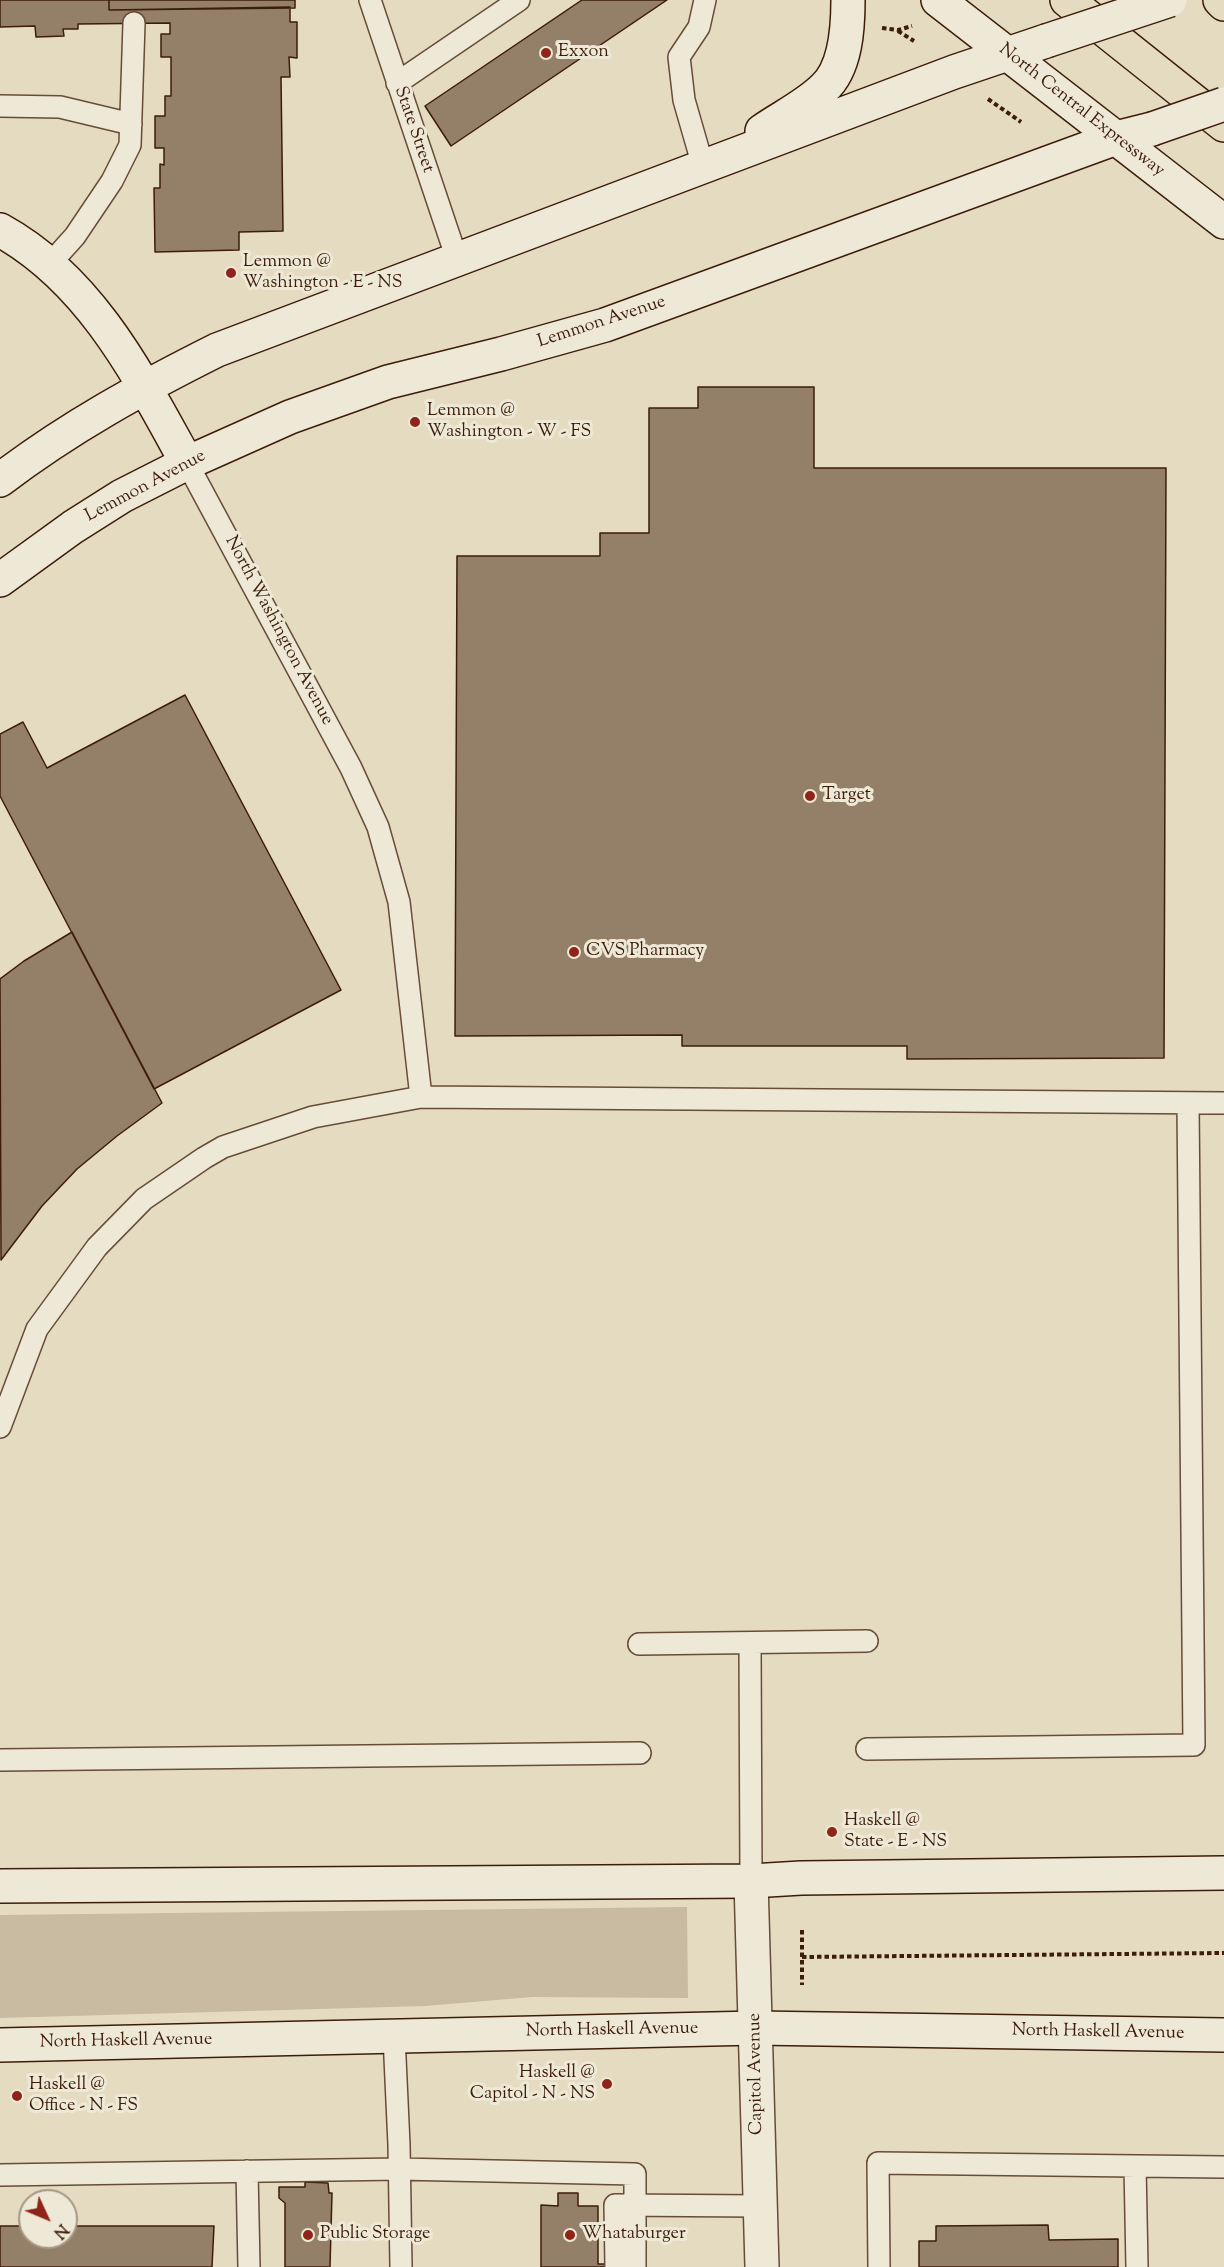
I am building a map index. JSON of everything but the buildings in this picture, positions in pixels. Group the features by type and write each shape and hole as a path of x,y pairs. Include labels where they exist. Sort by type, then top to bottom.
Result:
{"highway":[{"path":"1067,0 1224,125"},
{"path":"1220,0 1224,4"}],"main road":[{"path":"713,162 826,87 840,62 848,35 848,0"},
{"path":"0,480 88,419 145,386 217,350 1007,53 1170,0"},
{"name":"North Central Expressway","path":"928,12 1007,53 1224,222"},
{"name":"Lemmon Avenue","path":"0,580 83,520 122,496 187,462 290,417 388,382 605,325 1116,138 1152,129 1224,104"},
{"name":"North Washington Avenue","path":"0,230 49,265 71,285 112,334 145,386 187,462"},
{"path":"0,1886 751,1881 801,1878 1224,1874"},
{"name":"Capitol Avenue","path":"751,1881 762,2267"},
{"name":"North Haskell Avenue","path":"0,2045 756,2028 1224,2035"}],"lane":[{"name":"State Street","path":"370,0 457,259"},
{"path":"397,82 519,0"},
{"path":"705,0 699,27 679,57 684,100 713,162"},
{"path":"49,265 75,236 112,181 130,145 134,23"},
{"path":"0,106 60,107 131,124"},
{"name":"North Washington Avenue","path":"187,462 351,768 378,827 399,902 421,1097"},
{"path":"0,1428 37,1329 97,1247 144,1199 223,1147 313,1117 421,1097 1224,1103"},
{"path":"867,1749 1194,1744 1188,1103"},
{"path":"639,1644 867,1641"},
{"path":"750,1642 751,1881"},
{"path":"0,1761 640,1753"},
{"path":"394,2036 401,2267"},
{"path":"879,2267 878,2163 1224,2167"},
{"path":"1136,2166 1137,2267"},
{"path":"0,2175 399,2169 635,2174 635,2267"},
{"path":"247,2171 249,2267"},
{"path":"616,2267 615,2205 761,2206"}],"path":[{"path":"898,30 928,12"},
{"path":"878,28 898,30 914,41"},
{"path":"987,99 1021,123"},
{"path":"802,1930 802,1985"},
{"path":"802,1957 1224,1953"}],"shaded area":[{"path":"687,1907 688,1998 532,1997 425,2006 0,2018 0,1915"}],"place":[{"name":"Exxon","path":"546,53"},
{"name":"Lemmon @ Washington - E - NS","path":"231,273"},
{"name":"Lemmon @ Washington - W - FS","path":"415,422"},
{"name":"Target","path":"810,796"},
{"name":"CVS Pharmacy","path":"574,952"},
{"name":"Haskell @ State - E - NS","path":"832,1832"},
{"name":"Haskell @ Capitol - N - NS","path":"607,2084"},
{"name":"Haskell @ Office - N - FS","path":"17,2096"},
{"name":"Public Storage","path":"308,2235"},
{"name":"Whataburger","path":"570,2235"}]}
